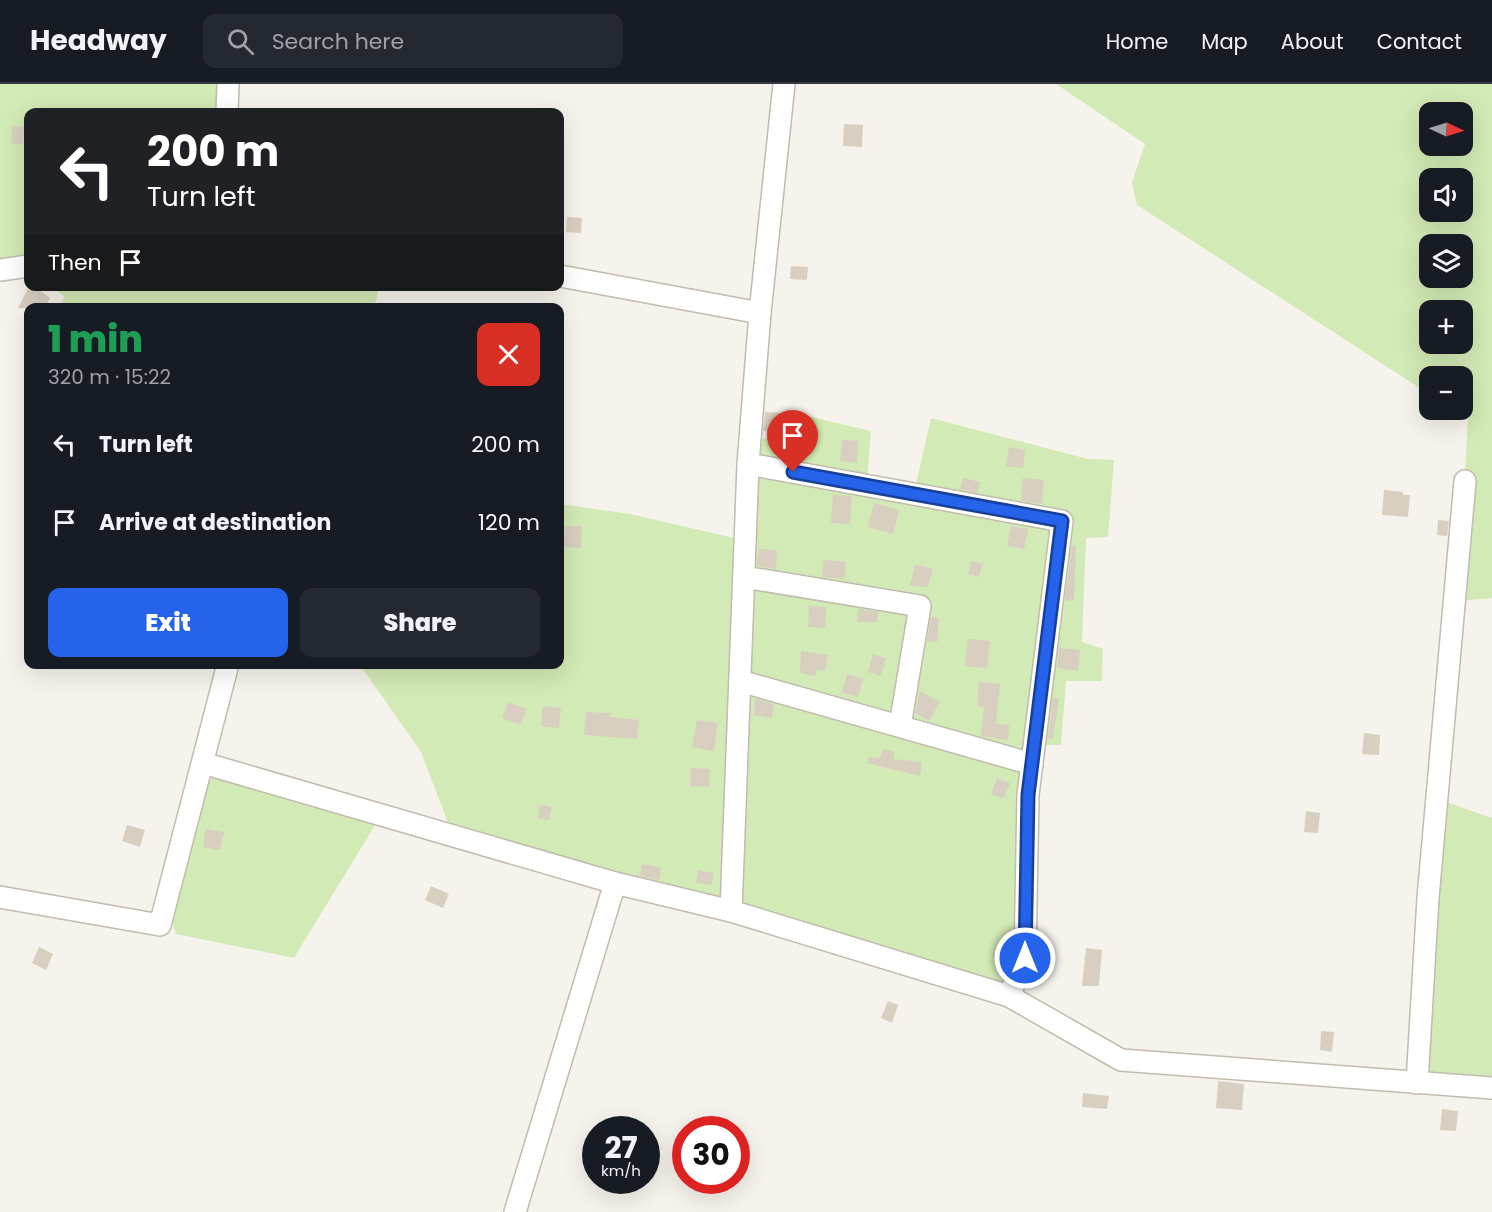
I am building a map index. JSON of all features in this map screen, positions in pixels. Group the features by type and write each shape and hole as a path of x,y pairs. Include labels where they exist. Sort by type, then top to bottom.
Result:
{"street":[{"path":"227,108 228,84"},
{"path":"731,911 748,464 760,312 784,84"},
{"path":"0,270 24,267"},
{"path":"564,277 760,312"},
{"path":"748,464 1062,521 1028,795 1025,958 1009,996"},
{"path":"1417,1083 1428,898 1465,481"},
{"path":"744,577 920,606 900,726"},
{"path":"0,897 160,925 227,669"},
{"path":"740,681 1032,764"},
{"path":"203,763 615,883 731,911 1009,996 1121,1060 1492,1088"},
{"path":"515,1212 615,883"}],"green space":[{"path":"0,84 236,84 236,108 24,108 24,262 0,265"},
{"path":"1056,84 1492,84 1492,598 1458,601 1468,420 1473,420 1473,366 1419,366 1419,388 1137,205 1132,182 1145,144"},
{"path":"57,291 378,291 376,302 370,303 62,303 64,296"},
{"path":"786,411 871,431 867,482 915,489 931,418 1088,459 1114,460 1108,537 1086,538 1082,642 1103,649 1102,681 1066,681 1061,745 1040,745 1020,995 740,907 757,438 782,439"},
{"path":"564,505 630,514 734,538 722,901 450,828 421,752 363,669 564,669"},
{"path":"214,776 377,822 294,958 176,934 172,921 204,786"},
{"path":"1443,801 1492,818 1492,1083 1425,1079"}],"building":[{"path":"844,124 863,125 862,147 843,146"},
{"path":"12,126 24,127 23,144 11,144"},
{"path":"567,217 582,218 581,233 566,232"},
{"path":"791,266 808,267 807,280 790,279"},
{"path":"26,291 41,291 50,298 48,303 24,303 24,308 18,308"},
{"path":"765,412 780,413 778,432 763,431"},
{"path":"842,440 858,441 857,463 840,461"},
{"path":"1009,447 1025,450 1023,468 1006,466"},
{"path":"963,478 980,482 977,493 960,489"},
{"path":"1023,478 1044,480 1042,504 1021,501"},
{"path":"1384,490 1410,495 1408,517 1382,515"},
{"path":"833,495 852,496 850,524 831,523"},
{"path":"874,503 899,510 893,534 868,527"},
{"path":"1438,520 1449,521 1447,536 1437,535"},
{"path":"565,526 582,526 581,548 564,547"},
{"path":"1011,526 1028,529 1024,549 1007,546"},
{"path":"1072,546 1076,546 1074,601 1065,600"},
{"path":"759,549 777,550 776,569 757,566"},
{"path":"824,560 846,562 844,579 822,577"},
{"path":"971,561 983,564 979,577 968,574"},
{"path":"915,564 933,569 928,587 910,586"},
{"path":"809,606 826,607 825,628 808,627"},
{"path":"858,609 878,612 877,622 857,622"},
{"path":"931,617 939,618 937,642 927,641"},
{"path":"968,639 990,641 987,668 965,666"},
{"path":"1059,648 1080,650 1078,671 1057,668"},
{"path":"801,651 828,655 825,671 817,670 815,676 800,673"},
{"path":"873,654 886,658 881,676 868,672"},
{"path":"847,674 863,679 858,697 842,693"},
{"path":"979,682 1000,684 996,724 1009,725 1008,740 981,736 984,707 977,706"},
{"path":"920,691 940,702 929,721 915,713"},
{"path":"1053,698 1059,698 1053,739 1048,738"},
{"path":"756,699 774,704 772,718 753,715"},
{"path":"508,702 527,709 520,725 502,718"},
{"path":"543,706 561,708 559,728 541,726"},
{"path":"586,712 610,713 610,717 639,720 637,739 584,735"},
{"path":"697,720 718,723 714,751 692,747"},
{"path":"1364,733 1380,735 1379,755 1362,754"},
{"path":"883,749 895,752 893,759 922,762 920,776 867,763 869,757 880,758"},
{"path":"691,768 710,769 709,787 690,786"},
{"path":"997,778 1010,783 1003,799 991,794"},
{"path":"540,805 552,807 549,820 538,818"},
{"path":"1306,811 1320,813 1318,833 1304,832"},
{"path":"127,825 145,830 140,847 122,841"},
{"path":"206,829 224,832 220,850 203,847"},
{"path":"642,864 661,868 659,880 640,876"},
{"path":"698,870 714,873 711,885 696,883"},
{"path":"431,886 449,894 443,908 425,900"},
{"path":"39,947 53,954 46,970 32,963"},
{"path":"1086,948 1102,950 1099,986 1082,986"},
{"path":"888,1001 898,1005 892,1023 881,1018"},
{"path":"1321,1031 1334,1032 1332,1052 1320,1050"},
{"path":"1218,1081 1244,1084 1242,1110 1216,1108"},
{"path":"1083,1093 1109,1096 1107,1109 1082,1107"},
{"path":"1442,1109 1458,1111 1456,1131 1440,1130"}],"route":[{"path":"793,472 1062,521 1028,795 1025,958"}]}
